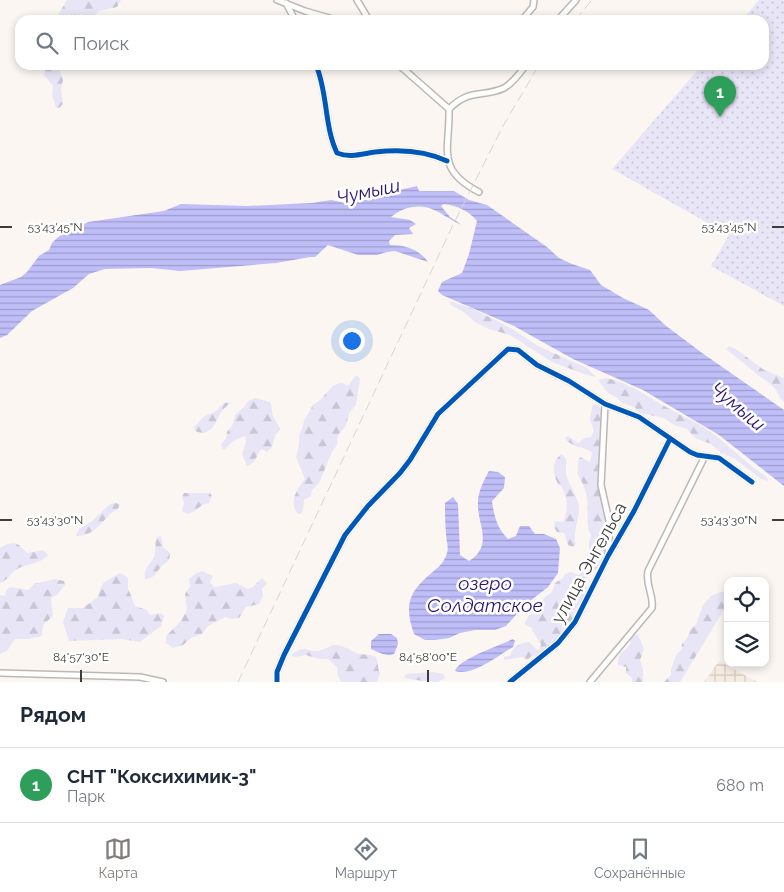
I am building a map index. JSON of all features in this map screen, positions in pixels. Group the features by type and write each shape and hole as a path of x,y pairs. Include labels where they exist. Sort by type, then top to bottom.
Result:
{"street":[{"path":"277,0 317,15"},
{"path":"357,0 366,15"},
{"path":"526,15 533,7 534,0"},
{"path":"562,15 576,0"},
{"path":"286,4 292,15"},
{"path":"317,70 324,92 332,144 336,153 349,156 406,150 433,154 447,161"},
{"path":"405,70 449,109"},
{"path":"408,70 411,75"},
{"path":"479,192 460,180 447,161 449,109 458,100 469,95 504,88 522,70"},
{"path":"277,682 277,672 284,655 345,535 368,506 410,460 438,414 455,397 465,391 505,351 512,348 605,404 639,417 663,431 670,440 690,452 719,458 752,482"},
{"name":"улица Энгельса","path":"605,404 602,485 610,525 608,556"},
{"name":"улица Энгельса","path":"510,682 558,643 567,632 588,597 670,440"},
{"path":"590,682 652,608 652,599 647,581 648,571 704,456"},
{"path":"0,673 140,677 162,682"}],"shaded area":[{"path":"719,661 724,664 724,667 730,667 757,682 704,682"}],"green space":[{"path":"67,0 121,0 117,7 99,11 95,15 58,15"},
{"path":"759,0 784,0 784,306 711,266 729,235 612,169 698,70 769,70 769,15 746,15"},
{"path":"46,70 60,70 63,80 61,90 63,104 59,108 56,107 52,95 53,86 44,75"},
{"path":"450,301 473,309 511,328 538,346 587,368 596,377 552,362 510,335 489,329 475,322 465,313 451,305"},
{"path":"728,346 736,349 764,370 784,378 784,402 771,385 727,350"},
{"path":"355,376 358,376 360,379 356,405 349,413 346,426 338,435 337,445 332,452 319,483 312,490 311,496 304,500 303,511 298,514 295,509 294,500 297,491 305,479 296,457 299,435 304,421 313,405 334,385 342,383 348,386"},
{"path":"607,378 631,387 704,427 767,477 768,481 761,479 711,444 695,438 687,429 674,425 664,418 640,413 634,407 622,403 608,393 598,380"},
{"path":"256,398 270,402 273,416 280,429 275,436 272,447 267,452 262,449 255,460 247,466 242,454 246,442 245,436 233,441 225,449 221,445 233,424 235,415 248,401"},
{"path":"231,402 223,410 209,431 201,433 195,431 194,427 203,417 216,411 224,403"},
{"path":"597,404 602,414 603,422 601,460 598,475 605,506 603,555 597,568 585,580 587,588 583,598 565,631 558,639 539,655 532,656 527,660 523,657 504,660 505,657 510,656 517,646 523,643 529,642 539,650 541,644 532,628 525,623 529,615 535,612 544,598 552,592 555,583 563,578 565,574 571,572 579,575 585,566 585,558 589,552 591,535 588,527 588,503 584,486 577,473 580,457 590,462 592,453 571,444 565,438 568,436 578,443 585,438 591,437 594,431 590,419 592,407"},
{"path":"562,454 566,459 566,474 579,506 575,536 576,544 573,547 568,545 564,533 557,532 554,527 555,521 563,522 566,510 564,492 554,474 556,460"},
{"path":"184,493 210,493 212,496 209,503 187,514 182,511 184,503 182,497"},
{"path":"110,504 120,504 116,511 109,515 95,530 82,536 76,536 79,529 92,521"},
{"path":"161,536 163,547 170,553 169,558 153,576 145,579 146,569 154,557 156,539"},
{"path":"14,543 27,553 43,550 48,555 39,561 16,570 0,583 0,548"},
{"path":"202,571 213,576 210,582 214,587 236,583 248,589 253,587 262,578 267,583 262,589 263,596 259,604 246,607 239,618 231,619 225,617 208,626 202,634 191,638 183,645 173,648 166,643 166,636 181,621 187,610 185,594 190,586 189,579"},
{"path":"119,573 128,578 128,588 135,606 147,610 150,615 161,613 164,616 161,626 140,642 121,639 69,641 63,622 68,608 83,608 98,597 101,587 105,582"},
{"path":"55,579 64,581 65,585 57,595 51,598 53,616 43,625 42,636 15,639 7,651 0,654 0,595 5,596 6,590 10,587 28,590 34,584"},
{"path":"724,592 724,610 680,682 664,682 671,675 676,655 681,650 682,644 690,630 696,624 703,605 711,596"},
{"path":"638,634 644,649 640,660 643,668 643,682 632,682 632,678 626,673 626,667 618,665 618,661 621,654 630,645 631,637"},
{"path":"333,645 376,657 380,673 377,682 341,682 337,667 328,659 319,659 306,655 294,657 291,655 300,649 318,651"},
{"path":"434,672 444,674 445,678 434,682 404,677 406,674"}],"water":[{"name":"Чумыш","path":"417,186 419,191 454,191 469,200 487,205 547,247 559,258 590,270 601,285 649,310 665,325 702,353 784,410 784,486 719,435 643,390 573,359 514,326 442,295 438,291 442,282 462,273 477,221 466,211 444,204 441,206 450,217 462,225 438,212 423,207 412,207 391,217 410,220 416,224 409,228 413,234 395,235 389,241 390,245 411,249 428,262 395,251 377,255 358,255 328,245 315,257 276,263 180,271 151,268 105,269 89,274 73,288 32,311 7,335 0,338 0,285 21,277 39,256 49,250 57,238 88,222 164,211 181,204 247,206 312,203 331,200 345,203 372,199 386,193"},
{"name":"озеро Солдатское","path":"489,471 498,472 505,477 504,488 492,501 495,517 501,531 508,539 516,536 520,526 529,526 535,534 544,534 556,539 560,548 558,573 548,587 525,605 506,626 495,630 475,630 460,633 449,638 425,640 414,634 409,616 410,602 416,589 440,566 446,557 448,548 445,526 445,503 453,497 458,504 460,555 469,561 477,554 483,541 478,500"},
{"path":"379,634 391,634 397,638 398,644 394,654 385,655 371,649 371,641"},
{"path":"513,639 515,641 513,647 485,664 469,671 455,671 458,666 472,657"}],"railway":[{"path":"579,15 592,0"},
{"path":"238,682 453,225 503,126 536,70"}],"cycle path":[{"path":"318,70 323,87 330,132 337,153 351,155 384,151 412,151 447,161"},
{"path":"277,682 277,672 284,655 345,535 368,506 410,460 438,414 508,349 518,350 537,365 569,381 605,404 639,417 690,452 697,455 719,458 752,482"},
{"path":"510,682 558,643 575,622 670,439"}],"place":[{"name":"СНТ \"Коксихимик-3\"","path":"720,117"}]}
